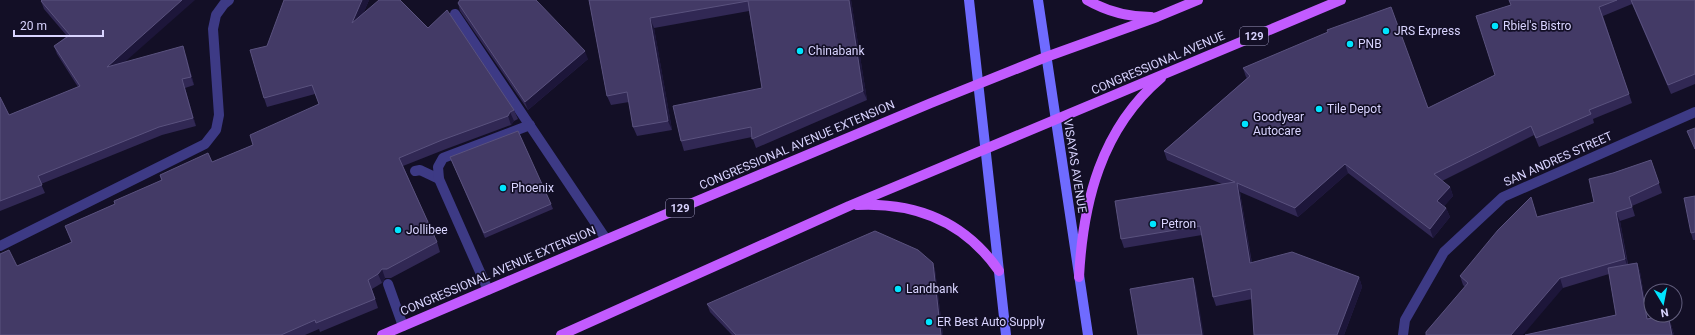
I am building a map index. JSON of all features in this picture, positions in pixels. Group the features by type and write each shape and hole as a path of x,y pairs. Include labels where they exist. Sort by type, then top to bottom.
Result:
{"main road":[{"path":"969,0 1006,335"},
{"name":"VISAYAS AVENUE","path":"1038,0 1088,335"},
{"path":"1087,0 1118,13 1142,17 1157,17"},
{"name":"129","path":"1046,57 1157,17 1198,0"},
{"name":"CONGRESSIONAL AVENUE","path":"985,150 1341,0"},
{"name":"CONGRESSIONAL AVENUE EXTENSION","path":"382,335 606,239 1046,57"},
{"path":"1079,277 1080,252 1086,212 1091,189 1102,158 1116,132 1130,111 1141,97 1166,73"},
{"name":"129","path":"561,335 849,206 985,150"},
{"path":"849,206 892,206 935,216 954,226 967,236 982,249 999,271"}],"street":[{"path":"0,246 205,144 216,130 219,115 213,30 216,15 229,0"},
{"path":"455,14 606,239"},
{"name":"SAN ANDRES STREET","path":"1403,335 1405,320 1444,252 1503,197 1695,112"},
{"path":"488,290 439,178 438,167 443,158 530,125"},
{"path":"415,171 420,170 439,178"},
{"path":"388,284 403,326"}],"building":[{"path":"182,0 107,67 183,46 191,77 182,79 193,118 159,127 38,176 42,185 0,201 0,97 9,115 80,86 54,46 70,35 41,1"},
{"path":"284,0 362,0 352,23 379,0 400,0 428,28 447,10 514,110 510,112 508,116 442,140 399,158 437,242 387,269 382,269 378,274 368,280 375,299 316,323 315,320 281,335 0,335 0,254 9,250 17,266 72,242 65,226 115,204 114,201 162,180 160,175 208,153 212,162 253,145 250,135 319,104 312,85 264,98 250,50 267,46"},
{"path":"460,0 536,0 585,51 525,102 458,3"},
{"path":"589,0 849,0 863,91 752,139 751,127 681,141 673,106 762,88 748,1 650,18 668,121 633,127 627,92 607,96"},
{"path":"1509,0 1617,0 1599,7 1629,94 1589,110 1591,114 1536,138 1531,126 1434,174 1450,187 1437,201 1446,208 1430,229 1345,164 1295,208 1237,183 1250,263 1292,252 1359,277 1337,335 1254,335 1251,289 1213,297 1200,226 1121,239 1115,201 1235,182 1164,151 1250,76 1243,68 1328,32 1327,30 1391,7 1428,108 1495,75 1476,16 1511,5"},
{"path":"1631,0 1695,0 1695,74 1668,85"},
{"path":"1695,128 1695,149 1687,131"},
{"name":"Phoenix","path":"518,131 551,204 484,233 450,157"},
{"path":"1651,160 1659,183 1629,197 1632,207 1616,212 1625,259 1560,278 1511,335 1426,335 1426,332 1468,283 1460,276 1498,230 1531,197 1537,217 1594,202 1589,179 1613,173"},
{"path":"1695,196 1695,232 1691,233 1684,198"},
{"path":"875,231 918,250 933,263 941,335 736,335 707,304"},
{"path":"1637,263 1643,297 1643,323 1670,323 1672,335 1525,335 1616,315 1608,268"},
{"path":"1193,278 1202,335 1138,335 1130,289"}],"place":[{"name":"Rbiel's Bistro","path":"1495,26"},
{"name":"JRS Express","path":"1386,31"},
{"name":"PNB","path":"1350,44"},
{"name":"Chinabank","path":"800,51"},
{"name":"Tile Depot","path":"1319,109"},
{"name":"Goodyear Autocare","path":"1245,124"},
{"name":"Phoenix","path":"503,188"},
{"name":"Petron","path":"1153,224"},
{"name":"Jollibee","path":"398,230"},
{"name":"Landbank","path":"898,289"},
{"name":"ER Best Auto Supply","path":"929,322"}]}
